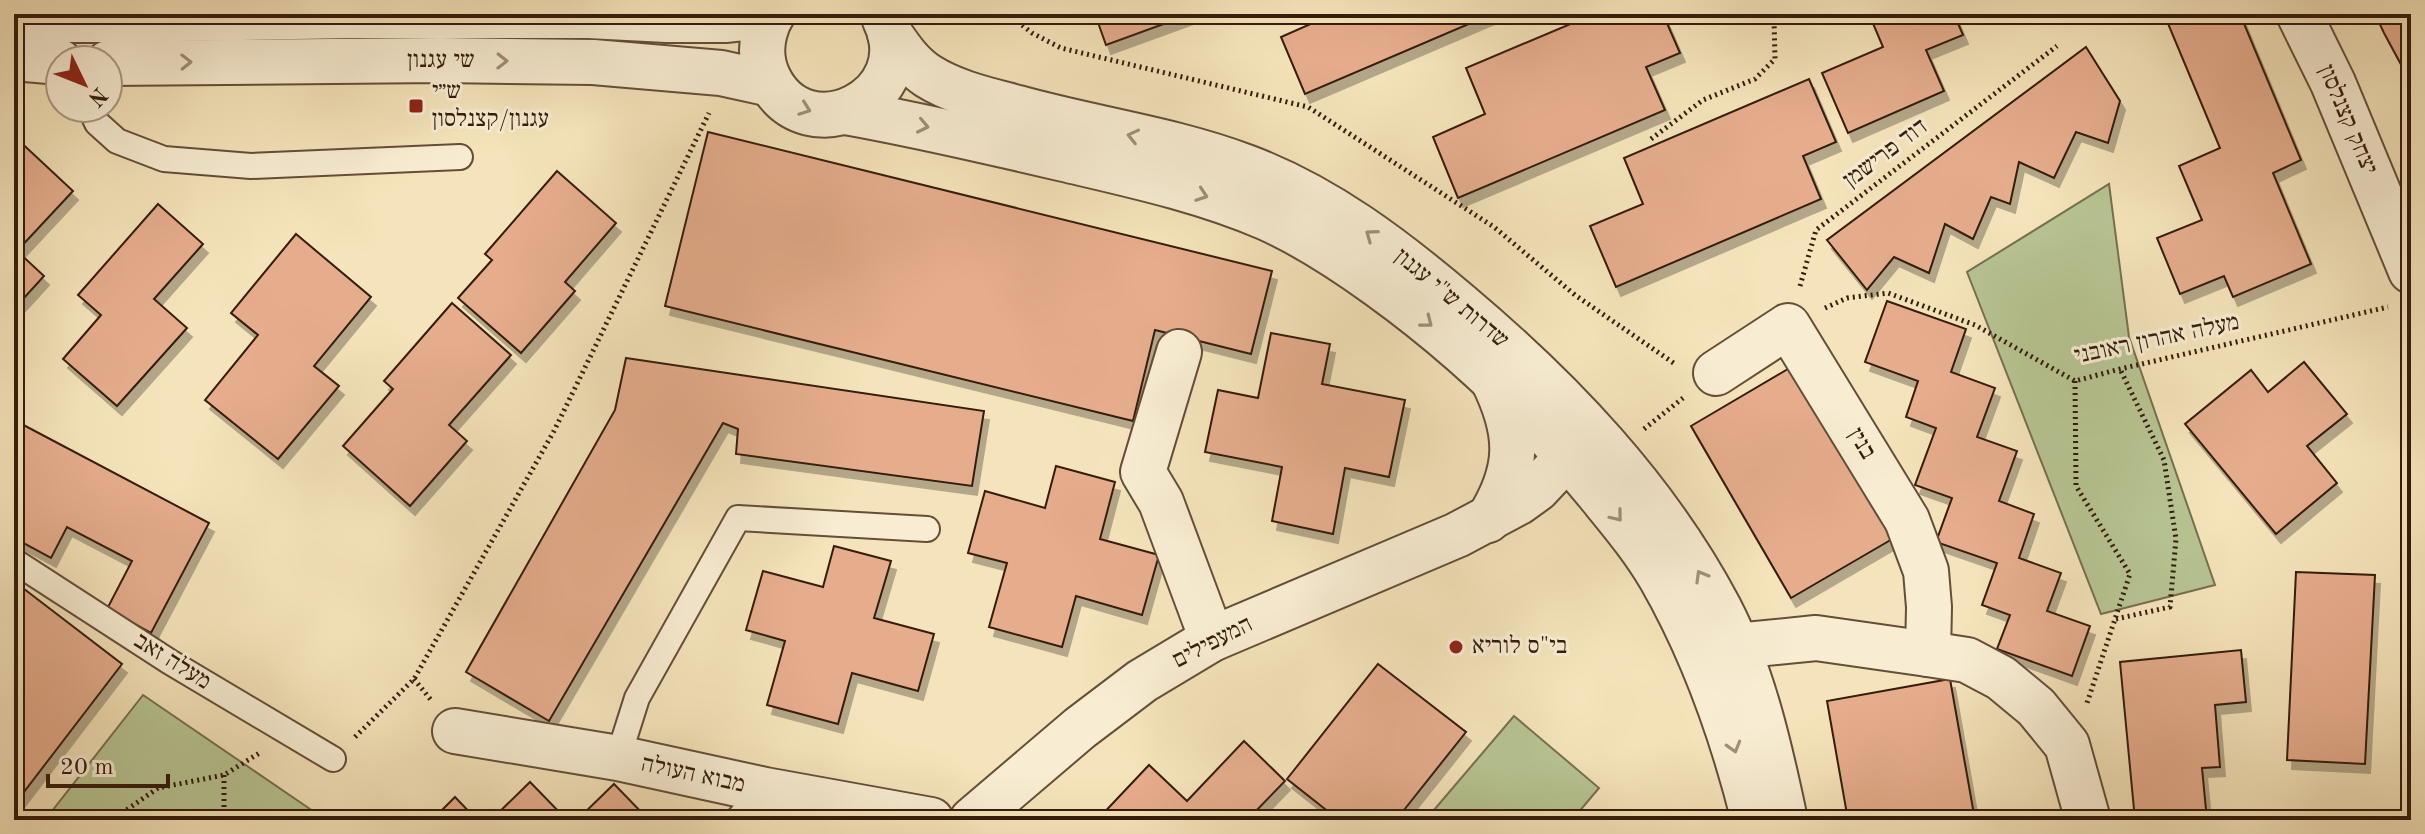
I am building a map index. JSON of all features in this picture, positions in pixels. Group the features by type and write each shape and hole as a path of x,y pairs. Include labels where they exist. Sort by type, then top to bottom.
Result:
{"street":[{"path":"14,16 104,20 588,16 727,20 772,14"},
{"path":"771,84 763,65 762,44 772,14"},
{"name":"יצחק קצנלסון","path":"2299,14 2333,83 2403,288"},
{"path":"846,112 865,102 886,77 892,55 886,24"},
{"name":"שדרות ש\"י עגנון","path":"886,24 914,65 944,85 1050,117 1175,145 1246,167 1308,195 1363,228 1424,274 1533,369 1628,530 1660,576 1689,632 1730,734 1754,820"},
{"path":"14,58 44,61"},
{"name":"שי עגנון","path":"124,63 593,62 721,73 771,84"},
{"name":"שדרות ש\"י עגנון","path":"771,84 786,101 804,111 824,115 846,112 930,128 1121,172 1195,192 1267,218 1341,258 1452,342 1493,380 1572,435 1612,454 1657,510 1719,609 1736,646 1759,714 1785,820"},
{"path":"1709,378 1788,326"},
{"name":"בנין","path":"1788,326 1907,520 1926,571 1928,654"},
{"path":"1179,352 1143,472 1161,502 1212,639"},
{"path":"1488,520 1507,479 1513,444 1512,425 1493,380"},
{"name":"המעפילים","path":"972,820 1080,728 1142,681 1212,639 1488,520 1519,502 1537,489 1572,435"},
{"path":"1736,646 1816,638 1967,660 2001,678 2036,707 2067,745 2088,820"},
{"name":"מבוא העולה","path":"455,731 618,758 751,805 931,820"}],"lane":[{"path":"98,124 117,141 164,159 251,166 460,157"},
{"path":"618,758 637,698 738,518 927,529"},
{"name":"מעלה זאב","path":"14,561 170,662 333,759"}],"path":[{"path":"1008,14 1032,33 1061,48 1308,107 1494,227 1575,295 1709,378 1612,454"},
{"path":"1651,139 1703,100 1755,79 1775,59 1774,20 1770,14"},
{"name":"דוד פרישמן","path":"1788,326 1816,230 2057,46"},
{"path":"333,759 414,679 554,431 713,104"},
{"name":"מעלה אהרון ראובני","path":"1788,326 1847,298 1888,293 1975,325 2075,381 2403,288"},
{"path":"2116,619 2170,607 2176,539 2164,460 2120,369"},
{"path":"2067,745 2091,697 2130,574 2076,486 2075,381"},
{"path":"112,820 158,788 224,775 224,820"}],"green space":[{"path":"2109,184 2129,337 2215,585 2101,614 1967,272"},
{"path":"143,695 310,809 326,820 45,820"},
{"path":"1514,716 1599,788 1572,820 1445,820 1434,810"}],"building":[{"path":"1095,14 1191,14 1106,45"},
{"path":"1333,14 1492,14 1305,94 1281,37"},
{"path":"1594,14 1663,14 1680,53 1646,67 1665,110 1458,198 1433,137 1485,114 1466,68"},
{"path":"1869,14 1954,14 1963,35 1926,50 1944,91 1848,133 1822,73 1883,47"},
{"path":"2164,14 2240,14 2301,160 2273,173 2311,264 2233,297 2224,276 2180,294 2157,238 2202,220 2179,166 2220,148"},
{"path":"2375,14 2411,14 2411,83 2384,33"},
{"path":"2086,47 2120,101 2108,143 2076,132 2054,178 2019,162 2010,204 1991,197 1973,239 1945,224 1929,273 1894,257 1867,290 1827,240"},
{"path":"1809,79 1836,142 1803,156 1821,199 1616,287 1590,226 1643,204 1624,158"},
{"path":"708,132 1272,271 1251,354 1155,330 1133,421 665,306"},
{"path":"14,136 73,191 17,251 44,276 14,309"},
{"path":"557,171 616,223 565,282 575,291 521,353 458,298 492,260 485,254"},
{"path":"158,204 203,244 154,299 187,328 117,406 63,359 101,315 78,295"},
{"path":"296,234 371,297 314,366 339,386 278,459 205,400 258,335 231,313"},
{"path":"1887,301 1966,329 1951,372 1995,388 1977,437 2017,451 1999,501 2034,514 2019,558 2061,573 2047,611 2090,626 2072,676 1997,649 2010,615 1982,605 1997,563 1936,542 1952,498 1915,485 1936,428 1906,417 1918,381 1865,362"},
{"path":"452,303 511,355 449,425 467,441 410,506 343,446 393,389 384,381"},
{"path":"1271,333 1330,344 1322,384 1405,400 1389,477 1345,468 1333,534 1272,521 1282,467 1205,452 1218,390 1258,398"},
{"path":"626,358 984,411 972,486 736,454 738,429 723,423 549,721 466,672 615,410"},
{"path":"2304,362 2347,414 2307,446 2337,483 2276,534 2185,424 2251,370 2268,392"},
{"path":"1793,366 1894,538 1791,598 1691,426"},
{"path":"14,420 209,523 151,633 107,609 132,561 67,527 51,558 14,538"},
{"path":"1056,466 1115,482 1100,539 1159,555 1142,615 1076,596 1062,647 989,627 1007,563 968,553 985,491 1045,508"},
{"path":"834,546 891,561 874,618 934,634 918,691 852,673 838,724 767,705 785,641 746,630 763,571 823,587"},
{"path":"2296,572 2375,575 2365,764 2287,760"},
{"path":"14,583 122,664 14,805"},
{"path":"2241,650 2246,702 2215,705 2220,767 2202,768 2207,820 2135,820 2120,662"},
{"path":"1378,664 1466,732 1396,820 1339,820 1287,779"},
{"path":"1950,679 1975,820 1848,820 1827,701"},
{"path":"1244,741 1285,781 1253,814 1259,820 1097,820 1149,765 1187,801"},
{"path":"530,782 567,820 491,820"},
{"path":"614,784 649,820 577,820"},
{"path":"455,797 477,820 432,820"},
{"path":"2279,812 2358,817 2357,820 2278,820"}],"place":[{"name":"ש״י עגנון/קצנלסון","path":"416,106"},
{"name":"בי\"ס לוריא","path":"1456,647"}]}
